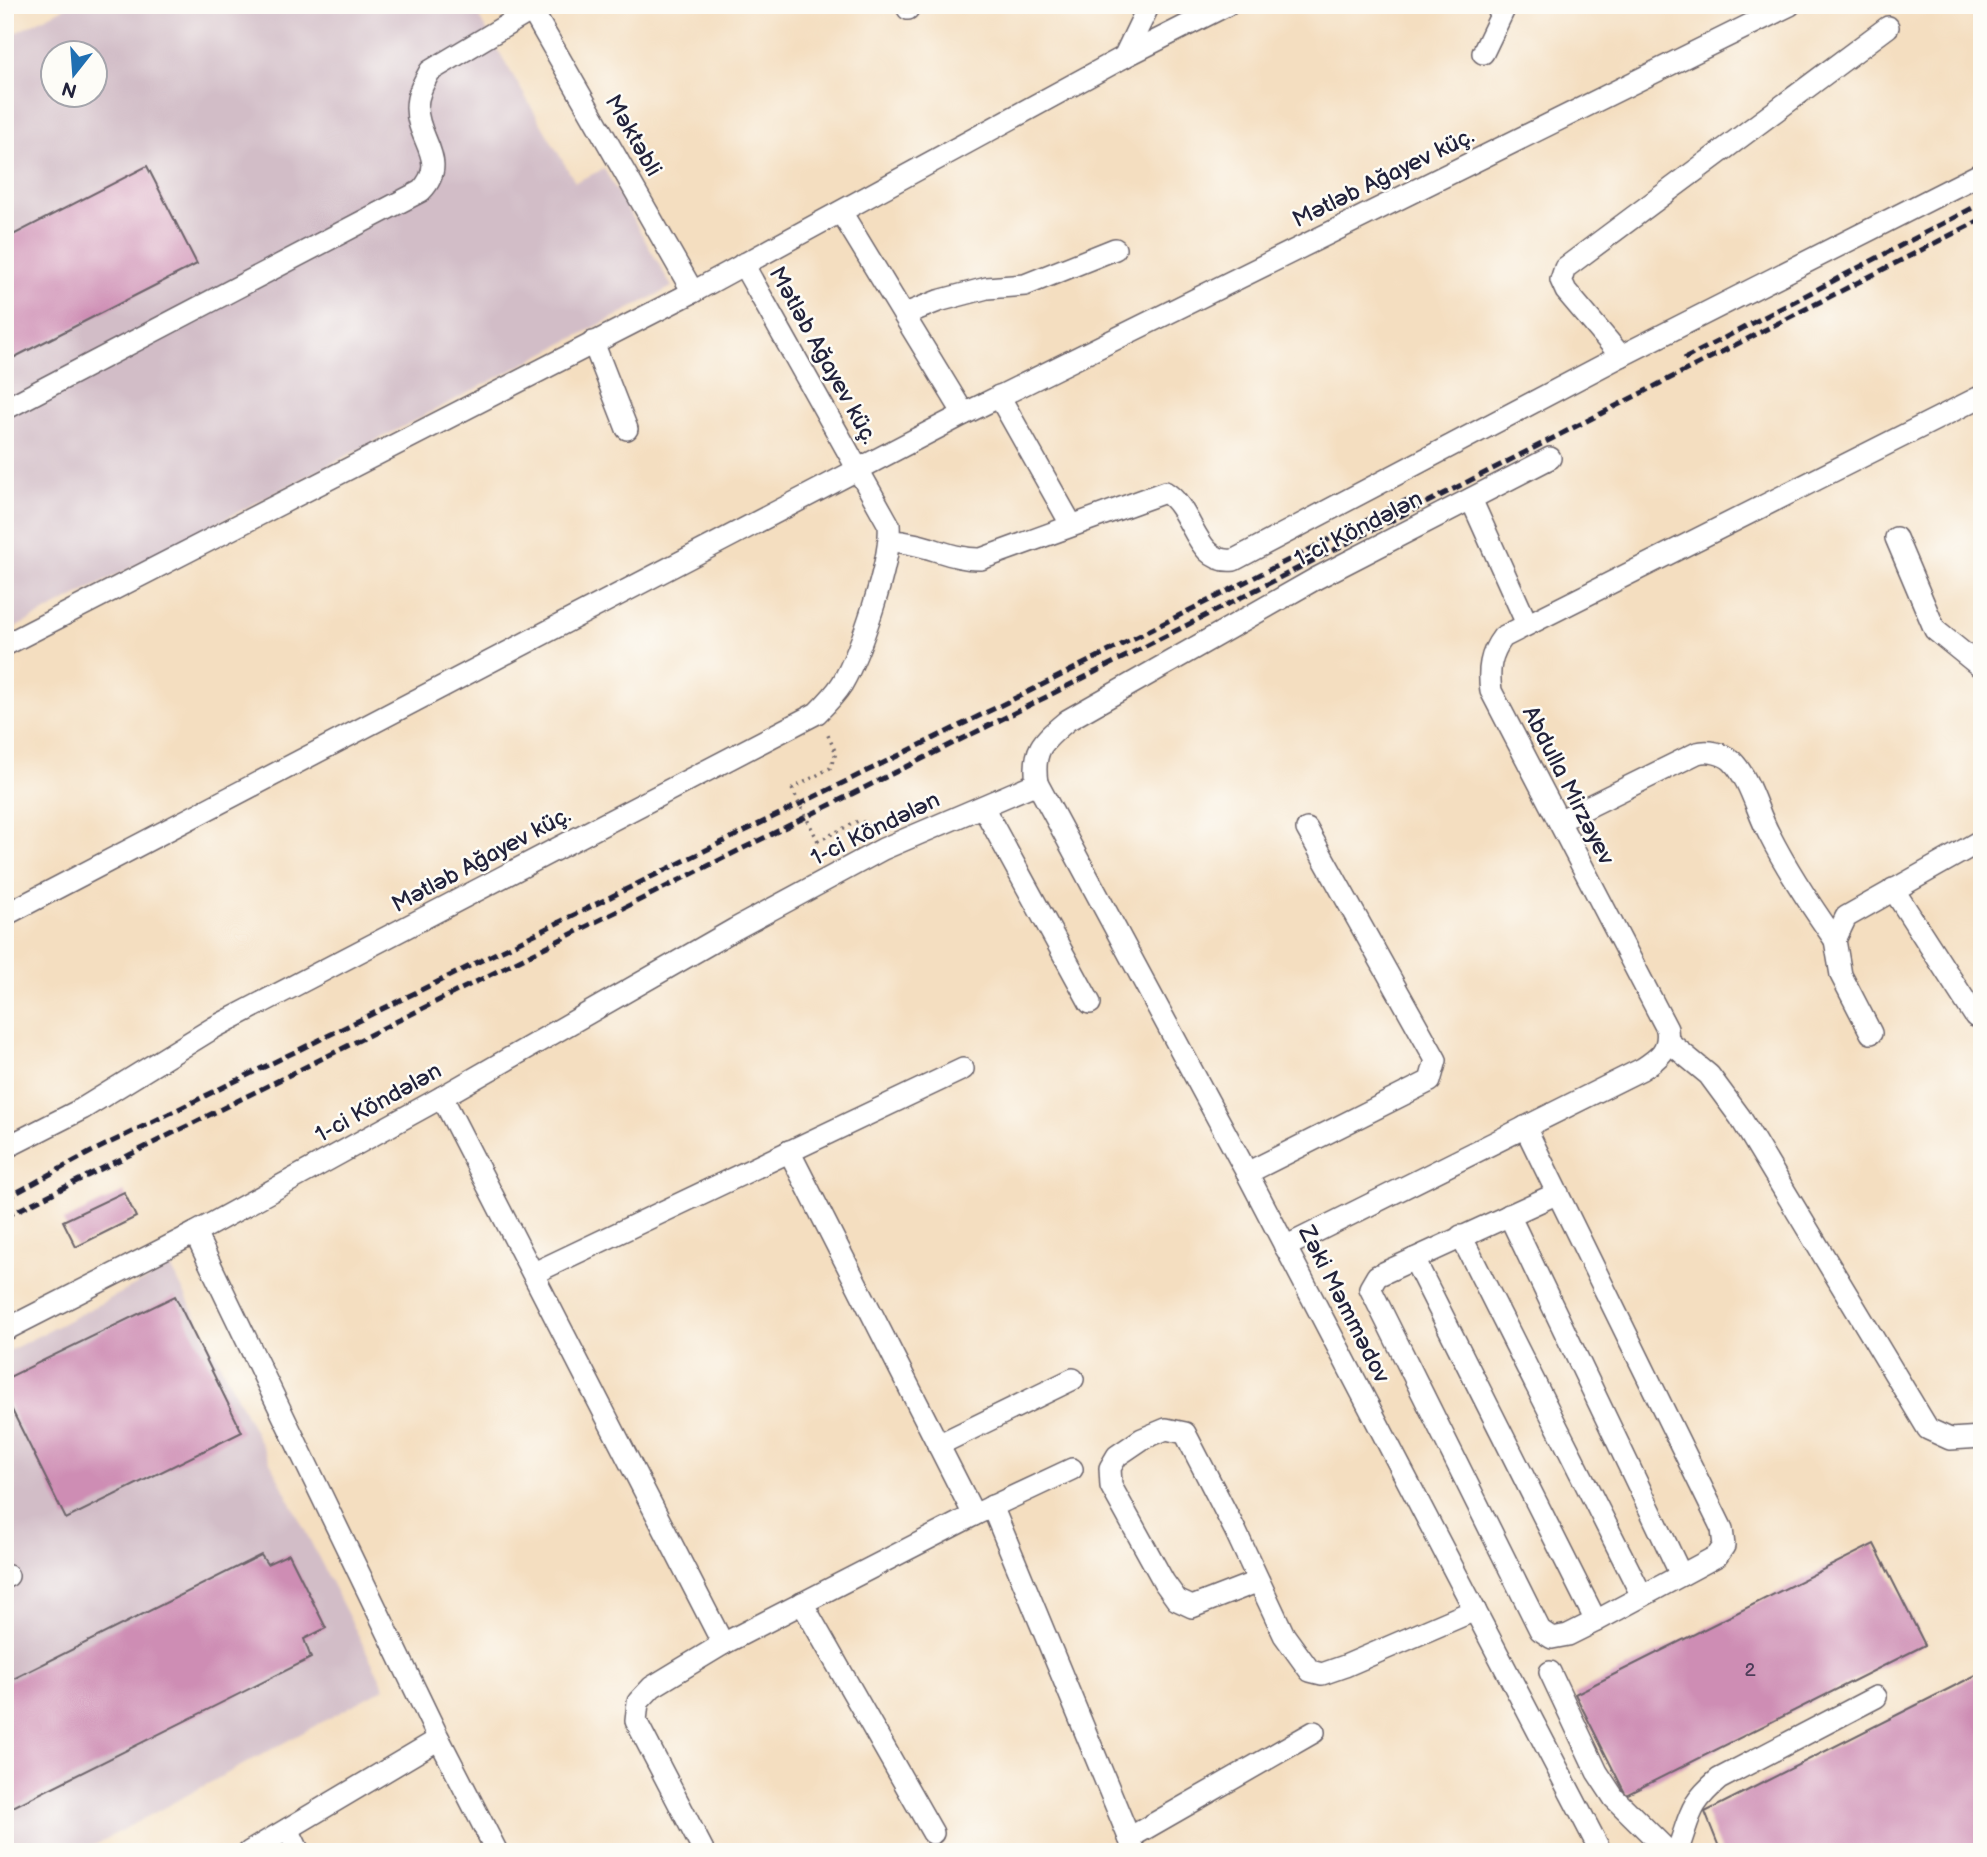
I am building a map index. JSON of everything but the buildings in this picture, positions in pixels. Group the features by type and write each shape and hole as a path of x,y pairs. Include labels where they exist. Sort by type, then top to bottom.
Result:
{"street":[{"path":"1124,57 1149,5"},
{"path":"5,645 693,292 1124,57 1227,5"},
{"path":"1483,53 1506,5"},
{"name":"Mətləb Ağayev küç.","path":"5,915 999,396 1790,5"},
{"path":"5,409 421,191 431,181 434,164 417,109 421,87 430,71 531,8"},
{"name":"Məktəbli","path":"531,8 693,292"},
{"path":"1620,356 1566,290 1561,280 1564,268 1888,27"},
{"path":"890,541 915,542 965,560 981,559 1165,492 1175,498 1210,557 1221,562 1234,560 1620,356 1982,173"},
{"path":"841,212 964,414"},
{"path":"905,314 987,288 1025,285 1115,249"},
{"name":"Mətləb Ağayev küç.","path":"5,1148 82,1109 215,1027 817,713 842,684 856,654 890,541 889,525 743,264"},
{"path":"593,342 627,429"},
{"path":"999,396 1071,524"},
{"name":"Abdulla Mirzəyev","path":"1669,1042 1667,1029 1491,691 1489,664 1495,647 1503,638 1527,624 1982,396"},
{"name":"1-ci Köndələn","path":"5,1330 195,1233 442,1097 723,935 883,849 1037,783 1034,765 1039,748 1068,720 1317,578 1550,457"},
{"path":"1471,499 1527,624"},
{"path":"1896,538 1935,629 1982,668"},
{"path":"1559,821 1697,753 1716,753 1731,760 1743,778 1779,854 1803,895 1835,940 1841,975 1871,1033"},
{"name":"Zəki Məmmədov","path":"1037,783 1247,1173 1601,1852"},
{"path":"983,807 1090,1003"},
{"path":"1247,1173 1430,1081 1436,1060 1307,829"},
{"path":"1835,940 1846,917 1982,841"},
{"path":"1893,889 1975,1016"},
{"path":"1285,1247 1642,1069 1660,1057 1669,1042 1709,1075 1740,1117 1928,1429 1950,1439 1982,1437"},
{"path":"534,1273 963,1069"},
{"path":"442,1097 723,1644"},
{"path":"1525,1127 1558,1193 1722,1528 1724,1546 1717,1556 1596,1621 1568,1635 1552,1638 1539,1630 1370,1289 1377,1276 1558,1193"},
{"path":"789,1152 938,1445 983,1510 1132,1845 1314,1732"},
{"path":"1510,1215 1681,1575"},
{"path":"195,1233 439,1739 497,1852"},
{"path":"1461,1236 1642,1596"},
{"path":"1414,1259 1596,1621"},
{"path":"938,1445 1073,1379"},
{"path":"1259,1581 1192,1607 1177,1600 1164,1583 1111,1486 1110,1468 1117,1456 1142,1439 1166,1429 1185,1433 1259,1581 1284,1635 1310,1671 1322,1674 1475,1611"},
{"path":"704,1852 636,1721 638,1702 652,1687 723,1644 983,1510 1072,1469"},
{"path":"802,1604 933,1833"},
{"path":"1550,1672 1597,1772 1614,1798 1669,1852"},
{"path":"1677,1852 1689,1812 1699,1796 1719,1779 1876,1698"},
{"path":"249,1852 439,1739"},
{"path":"288,1829 299,1852"}],"path":[{"path":"817,713 836,753 830,768 792,789 818,841 858,821"}],"shaded area":[{"path":"70,5 472,5 575,182 604,169 672,287 5,633 5,38"},
{"path":"171,1267 385,1688 82,1852 5,1852 5,1353"}],"railway":[{"path":"1684,359 1982,203"},
{"path":"5,1217 1048,696 1982,219"},
{"path":"5,1199 91,1152 1036,688 1407,500"}]}
